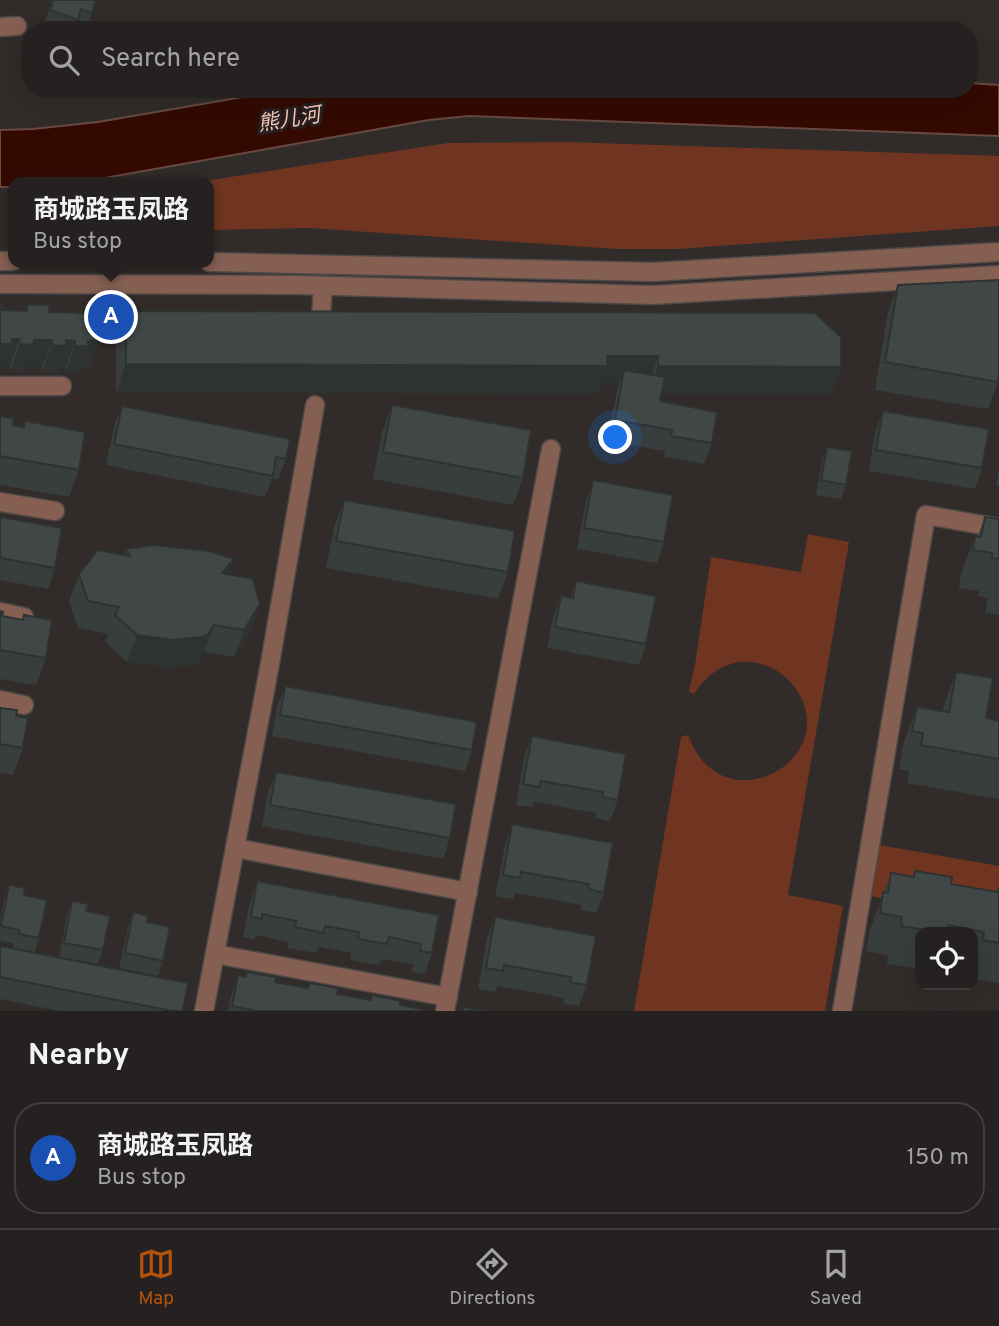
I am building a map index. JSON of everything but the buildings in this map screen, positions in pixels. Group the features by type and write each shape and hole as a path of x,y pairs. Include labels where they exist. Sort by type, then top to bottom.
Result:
{"street":[{"path":"214,262 653,272 999,252"},
{"path":"0,284 323,286 653,295 999,275"},
{"path":"320,330 323,286"},
{"path":"0,386 62,386"},
{"path":"204,1011 315,405"},
{"path":"215,954 447,1004 551,449"},
{"path":"0,502 55,511"},
{"path":"842,1011 926,515 999,528"},
{"path":"0,612 24,617"},
{"path":"0,700 24,705"},
{"path":"235,848 468,892"}],"shaded area":[{"path":"566,142 999,156 999,226 677,249 617,249 309,228 214,230 214,180 448,143"},
{"path":"808,534 849,542 788,895 843,906 825,1011 634,1011 681,737 688,735 704,763 726,777 750,780 773,774 792,759 804,739 807,715 796,689 771,667 751,662 733,663 711,675 694,694 689,691 711,557 801,572"},
{"path":"879,845 999,866 999,919 870,896"}],"water":[{"name":"熊儿河","path":"978,84 999,85 999,136 469,116 429,120 110,177 8,177 8,187 0,187 0,130 98,122 238,98 978,98"}],"place":[{"name":"商城路玉凤路","path":"111,317"}]}
